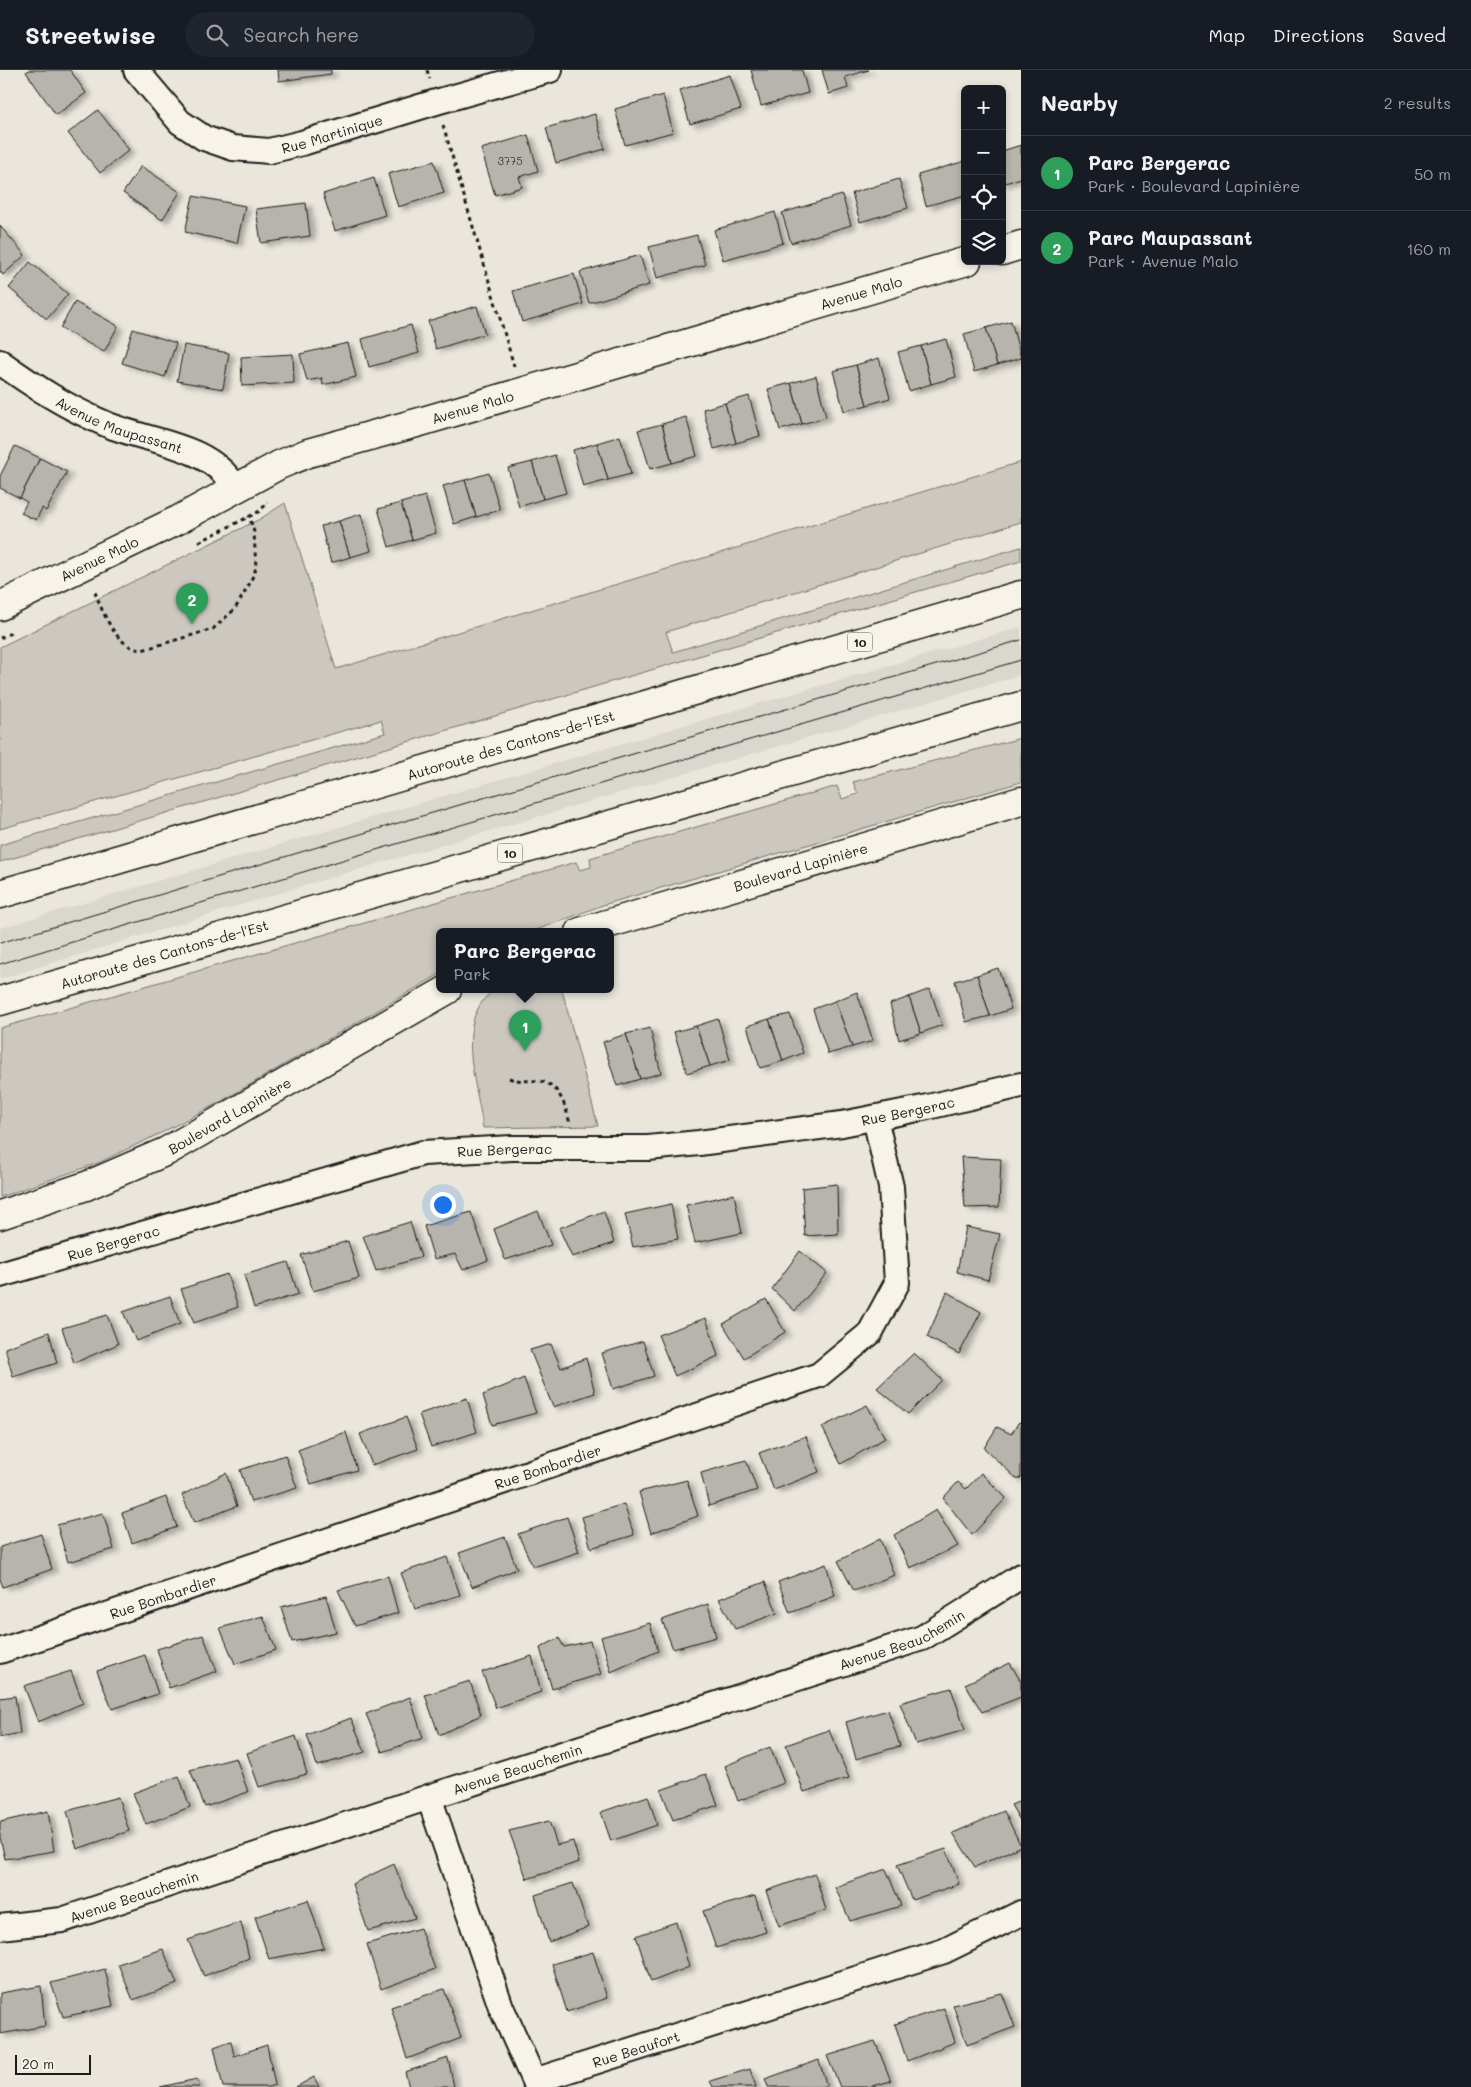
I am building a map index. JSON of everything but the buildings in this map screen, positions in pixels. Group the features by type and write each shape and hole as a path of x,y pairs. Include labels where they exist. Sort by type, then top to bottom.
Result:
{"main road":[{"path":"1006,250 1021,245"},
{"name":"Avenue Malo","path":"0,606 178,520 279,465 308,453 420,422 961,262"},
{"name":"Autoroute des Cantons-de-l'Est","path":"0,894 1021,595"},
{"name":"Autoroute des Cantons-de-l'Est","path":"0,1001 1021,706"},
{"name":"Boulevard Lapinière","path":"591,928 1021,801"},
{"name":"Boulevard Lapinière","path":"0,1215 86,1186 167,1151 441,993"}],"street":[{"name":"Rue Martinique","path":"136,70 180,122 204,138 233,148 269,151 550,70"},
{"name":"Avenue Maupassant","path":"0,362 53,399 107,425 178,447 213,462 226,473 236,488"},
{"name":"Rue Bergerac","path":"0,1275 423,1153 502,1148 672,1146 730,1140 875,1118 986,1095 1021,1085"},
{"name":"Rue Bombardier","path":"0,1651 819,1375 870,1333 897,1283 891,1187 875,1118"},
{"name":"Avenue Beauchemin","path":"0,1927 62,1920 430,1797 922,1638 1021,1576"},
{"name":"Rue Beaufort","path":"430,1797 501,2008 534,2081 944,1951 1021,1913"}],"path":[{"path":"441,120 515,369"},
{"path":"95,592 115,632 127,644 137,649 142,650 213,629 235,609 256,568 254,532 250,517"},
{"path":"509,1078 540,1081 552,1085 562,1099 571,1127"}],"shaded area":[{"path":"1021,462 1021,522 666,632 673,652 1021,547 1021,561 0,862 0,845 385,733 381,720 0,829 0,647 260,519 285,503 336,669"},
{"path":"1021,627 1021,675 319,881 0,979 0,928"},
{"path":"1021,738 1021,782 603,905 542,928 436,928 436,976 220,1102 159,1134 98,1163 0,1197 0,1028 576,862 580,870 591,867 590,858 837,786 842,799 858,794 853,782"},
{"path":"491,993 563,993 598,1126 483,1128 471,1054 471,1036 474,1019 481,1003"}],"tram line":[{"path":"0,943 354,836 1021,640"},
{"path":"0,964 359,855 1021,660"}],"place":[{"name":"Parc Maupassant","path":"192,624"},
{"name":"Parc Bergerac","path":"525,1051"}]}
